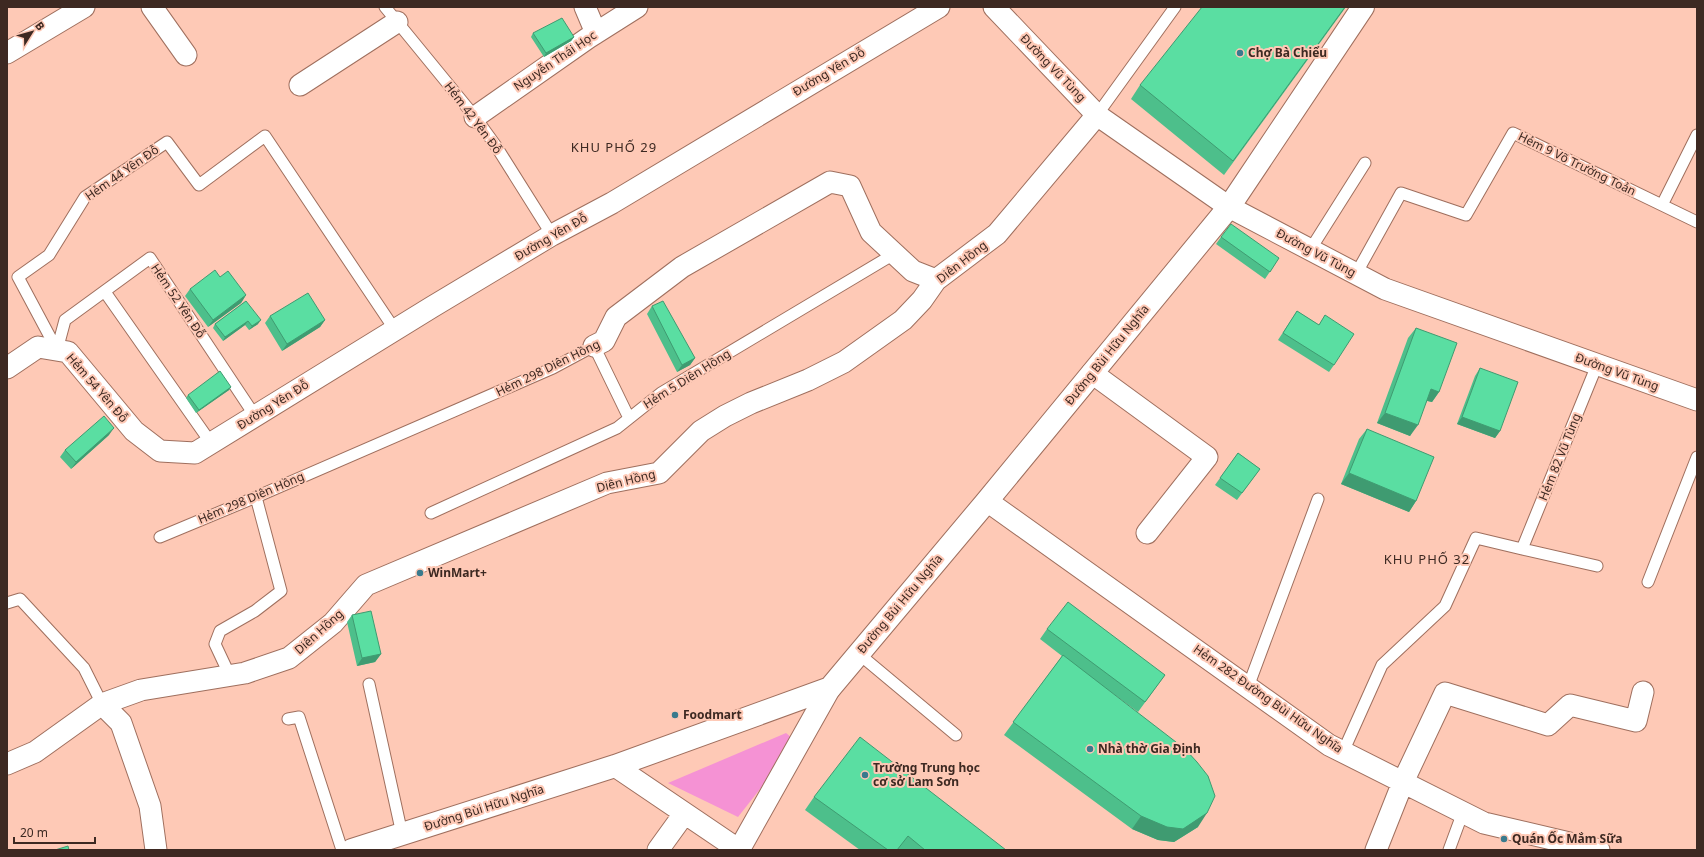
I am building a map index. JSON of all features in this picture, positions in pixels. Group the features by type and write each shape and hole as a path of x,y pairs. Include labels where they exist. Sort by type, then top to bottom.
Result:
{"street":[{"path":"7,53 84,7"},
{"path":"152,7 186,55"},
{"path":"585,7 596,33"},
{"name":"Nguyễn Thái Học","path":"474,117 596,33 637,7"},
{"name":"Đường Yên Đỗ","path":"160,452 195,453 552,235 612,203 939,7"},
{"name":"Đường Vũ Tùng","path":"994,7 1097,115 1229,207 1385,289 1697,400"},
{"name":"Đường Bùi Hữu Nghĩa","path":"615,766 739,850 830,688 987,501 1229,207 1363,7"},
{"path":"300,85 391,14"},
{"name":"Diên Hồng","path":"7,764 35,752 102,704 141,690 245,673 290,658 333,623 366,585 607,483 660,473 701,431 725,416 751,403 808,380 844,362 902,320 922,300 936,280 997,234 1097,115"},
{"name":"Hẻm 298 Diên Hồng","path":"594,346 604,341 616,317 682,268 830,182 850,186 871,232 912,271 936,280"},
{"name":"Hẻm 54 Yên Đỗ","path":"7,368 38,346 68,352 134,431 160,452"},
{"path":"1092,373 1207,457 1147,533"},
{"name":"Hẻm 282 Đường Bùi Hữu Nghĩa","path":"987,501 1329,745 1484,823 1599,850"},
{"name":"Đường Bùi Hữu Nghĩa","path":"352,850 615,766 830,688"},
{"path":"1376,850 1403,782 1445,693 1548,725 1570,705 1636,721 1643,692"},
{"path":"102,704 122,723 150,806 156,850"},
{"path":"658,850 684,814"}],"lane":[{"name":"Diên Hồng","path":"1097,115 1175,7"},
{"name":"Hẻm 42 Yên Đỗ","path":"391,14 496,146 552,235"},
{"name":"Hẻm 9 Võ Trường Toản","path":"1356,274 1401,193 1466,214 1513,133 1697,222"},
{"path":"1662,205 1697,135"},
{"name":"Hẻm 44 Yên Đỗ","path":"57,350 18,277 49,255 85,197 167,142 199,185 264,136 395,330"},
{"path":"1310,250 1365,163"},
{"name":"Hẻm 5 Diên Hồng","path":"431,513 617,428 661,393 894,254"},
{"name":"Hẻm 52 Yên Đỗ","path":"57,350 65,320 150,258 255,416"},
{"path":"105,292 211,443"},
{"path":"594,346 629,418"},
{"name":"Hẻm 298 Diên Hồng","path":"160,537 553,368 594,346"},
{"name":"Hẻm 82 Vũ Tùng","path":"1522,549 1597,365"},
{"path":"1648,582 1697,457"},
{"path":"230,676 215,644 220,632 255,611 281,591 256,497"},
{"path":"1248,687 1318,499"},
{"path":"1343,752 1382,665 1445,606 1476,538 1597,566"},
{"path":"7,602 20,598 84,668 102,704"},
{"path":"859,654 956,735"},
{"path":"369,684 402,834"},
{"path":"288,719 299,717 320,778 342,850"},
{"path":"1450,850 1463,812"}],"shaded area":[{"path":"786,733 797,742 738,817 668,783"}],"building":[{"name":"Chợ Bà Chiểu","path":"1202,7 1345,7 1233,161 1140,85"},
{"path":"562,18 574,37 546,53 533,33"},
{"path":"1231,224 1279,258 1270,272 1221,237"},
{"path":"215,270 220,277 228,271 246,295 213,320 190,289"},
{"path":"308,293 325,320 287,344 270,316"},
{"path":"246,301 261,320 252,326 248,321 225,337 215,324"},
{"path":"663,301 695,358 682,365 652,306"},
{"path":"1297,311 1319,325 1325,315 1354,334 1334,365 1283,333"},
{"path":"1416,328 1457,343 1439,392 1431,389 1418,425 1385,413"},
{"path":"1480,368 1518,382 1500,431 1462,417"},
{"path":"220,371 231,387 199,410 188,395"},
{"path":"104,416 114,428 76,462 65,450"},
{"path":"1367,429 1434,457 1416,501 1349,473"},
{"path":"1238,453 1260,469 1242,493 1220,478"},
{"path":"1068,602 1165,675 1145,702 1047,629"},
{"path":"371,611 381,654 362,658 352,615"},
{"name":"Nhà thờ Gia Định","path":"1063,655 1185,749 1197,762 1208,776 1215,796 1207,813 1183,829 1167,827 1141,816 1013,722"},
{"path":"860,737 1006,850 925,850 908,836 897,850 888,850 814,797"},
{"path":"68,846 69,850 55,850"}],"place":[{"name":"Chợ Bà Chiểu","path":"1240,53"},
{"name":"WinMart+","path":"420,573"},
{"name":"Foodmart","path":"675,715"},
{"name":"Nhà thờ Gia Định","path":"1090,749"},
{"name":"Trường Trung học cơ sở Lam Sơn","path":"865,775"},
{"name":"Quán Ốc Mắm Sữa","path":"1504,839"}],"district":[{"name":"KHU PHỐ 29","path":"614,147"},
{"name":"KHU PHỐ 32","path":"1427,559"}]}
